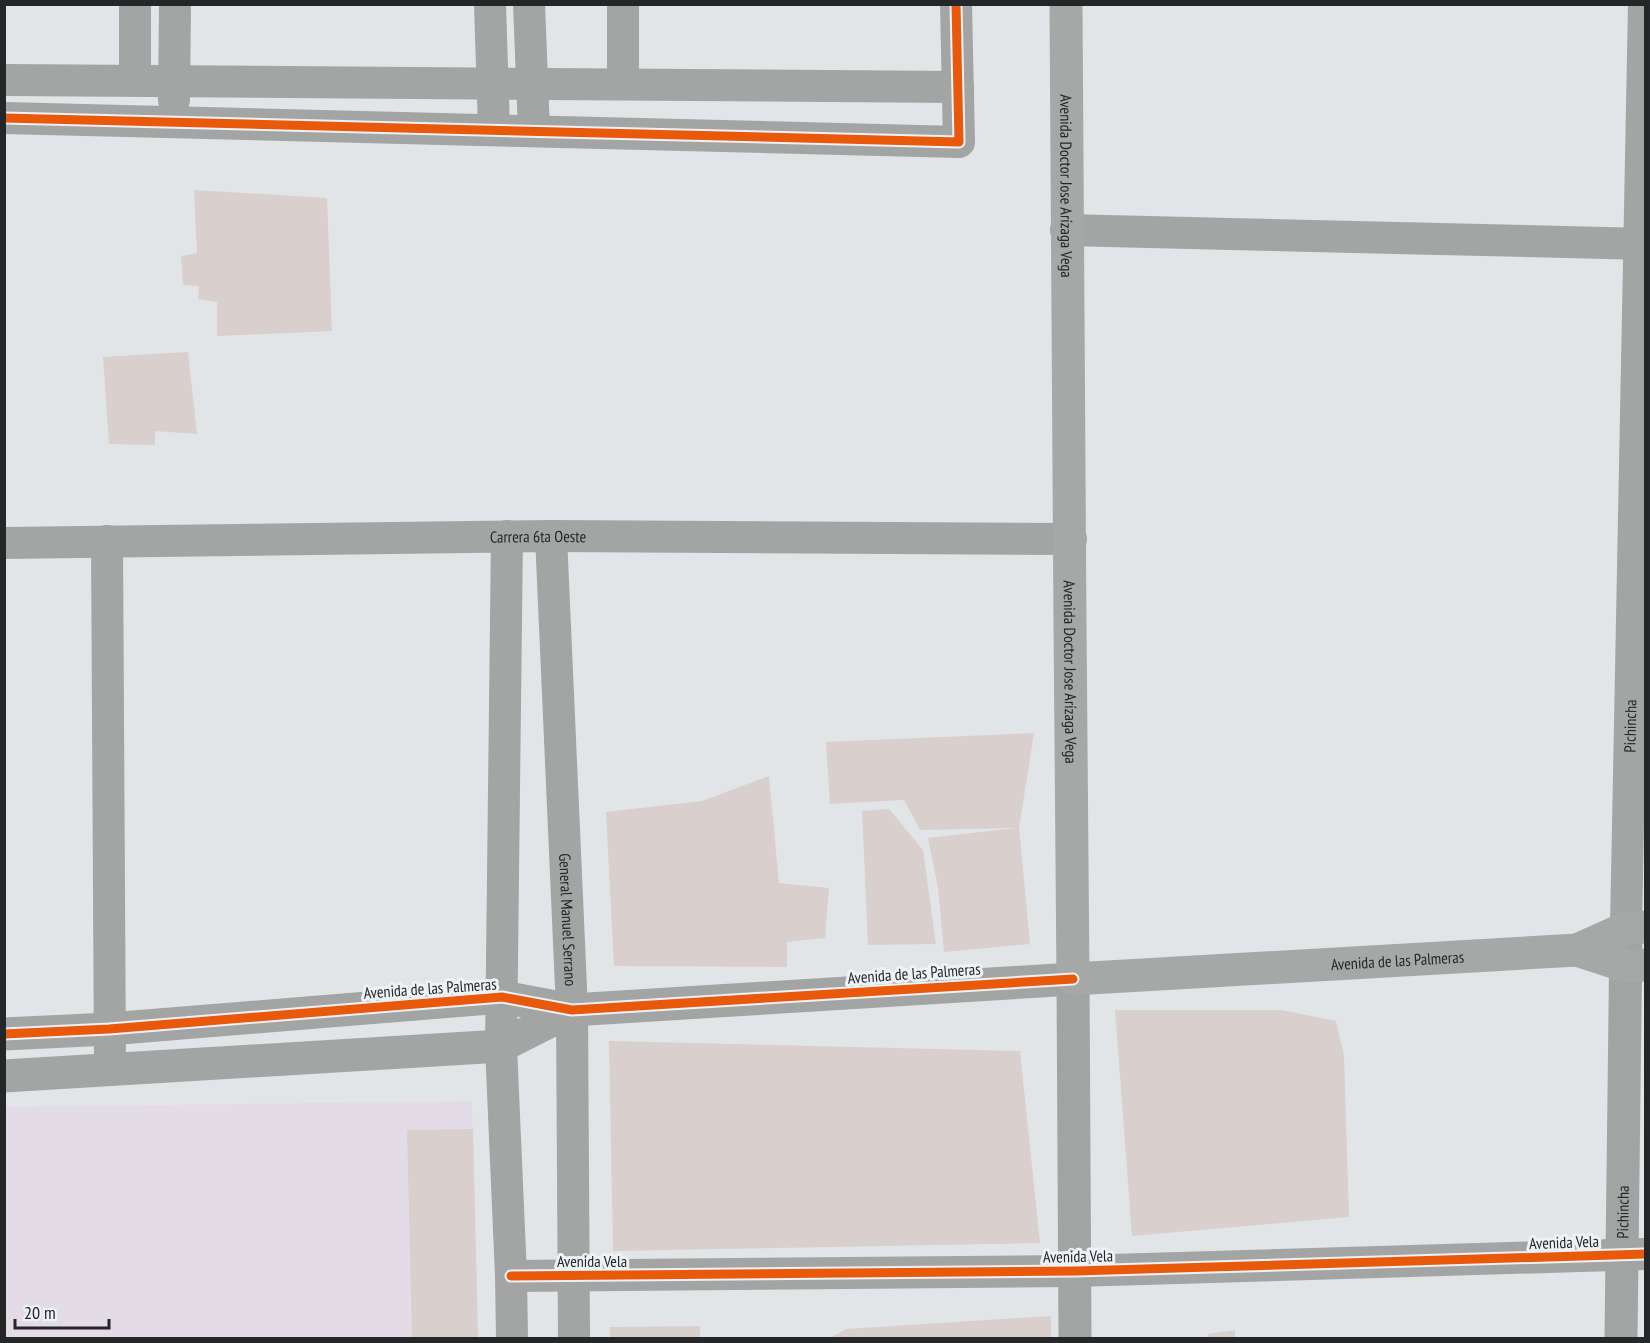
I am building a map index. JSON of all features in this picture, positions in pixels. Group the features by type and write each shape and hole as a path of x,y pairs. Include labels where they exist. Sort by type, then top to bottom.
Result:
{"main road":[{"name":"Avenida Doctor Jose Arízaga Vega","path":"1066,4 1075,1338"},
{"name":"Avenida de las Palmeras","path":"1577,950 1636,927"},
{"name":"Pichincha","path":"1621,1338 1634,1255 1636,927"},
{"name":"Avenida de las Palmeras","path":"1072,979 1577,950 1636,965"}],"street":[{"path":"135,4 135,81"},
{"path":"174,122 175,4"},
{"path":"490,4 494,130"},
{"path":"529,4 534,131"},
{"path":"623,84 624,4"},
{"path":"4,118 959,142 956,4"},
{"name":"Pichincha","path":"1636,927 1644,4"},
{"path":"4,80 958,87"},
{"path":"1066,230 1642,244"},
{"name":"Carrera 6ta Oeste","path":"4,543 551,536 1071,538"},
{"name":"General Manuel Serrano","path":"551,536 572,1010 574,1338"},
{"path":"507,537 501,1046 512,1338"},
{"path":"107,542 110,1069"},
{"name":"Avenida de las Palmeras","path":"4,1034 109,1029 502,997 572,1010 1072,979"},
{"name":"Avenida de las Palmeras","path":"4,1076 501,1046 572,1010"},
{"name":"Avenida Vela","path":"511,1276 1076,1271 1634,1255"}],"shaded area":[{"path":"472,1101 478,1338 5,1338 4,1107"}],"building":[{"path":"194,190 327,198 332,331 217,336 217,302 198,299 199,286 183,285 181,256 197,253"},
{"path":"188,352 197,434 155,431 155,445 109,444 103,357"},
{"path":"1034,733 1019,828 1030,944 944,952 938,888 928,838 1016,828 920,830 904,800 830,804 826,742"},
{"path":"769,776 779,883 829,888 825,938 787,942 787,967 614,966 606,812 702,801"},
{"path":"889,809 923,850 936,944 868,945 862,811"},
{"path":"1115,1010 1282,1010 1336,1021 1344,1056 1349,1217 1132,1236"},
{"path":"609,1041 1020,1051 1040,1243 613,1251"},
{"path":"473,1129 478,1338 412,1338 407,1130"},
{"path":"1051,1316 1051,1338 830,1338 846,1329"},
{"path":"700,1326 700,1338 610,1338 610,1327"},
{"path":"1235,1330 1235,1338 1208,1338 1208,1334"}],"cycle path":[{"path":"4,118 959,142 956,4"},
{"path":"4,1034 109,1029 502,997 572,1010 1073,979"},
{"path":"511,1276 1076,1271 1646,1254"}]}
